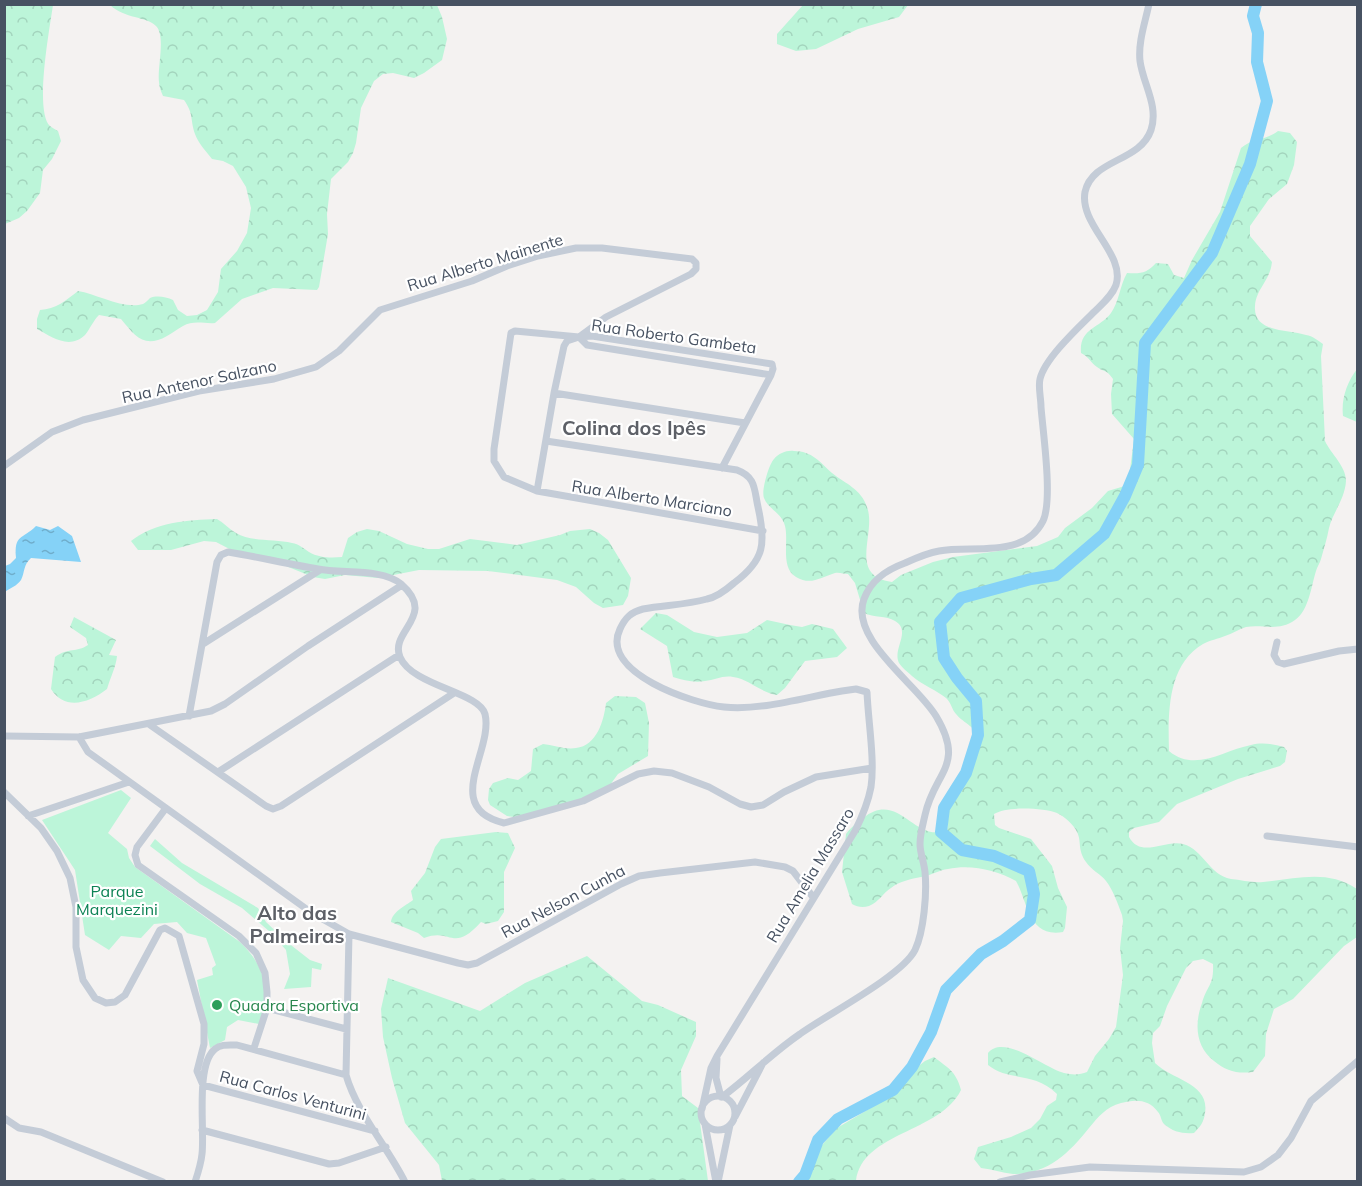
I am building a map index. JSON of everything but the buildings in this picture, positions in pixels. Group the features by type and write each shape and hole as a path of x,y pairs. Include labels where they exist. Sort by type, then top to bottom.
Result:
{"street":[{"path":"717,1182 702,1117 705,1102 711,1098 722,1097 802,1033 892,974 907,961 915,950 922,922 924,897 925,873 920,846 926,808 950,757 946,735 937,716 871,641 861,616 862,605 868,589 881,574 895,566 935,551 1010,546 1030,537 1044,519 1047,489 1040,380 1064,343 1107,301 1118,281 1113,259 1088,213 1085,202 1086,191 1090,180 1098,172 1133,153 1144,143 1150,132 1153,120 1152,106 1140,59 1140,47 1149,4"},
{"name":"Rua Alberto Mainente","path":"389,306 472,281 538,256 576,248 602,248 692,259 696,263 696,269 691,274 606,317 579,336"},
{"name":"Rua Antenor Salzano","path":"4,466 43,437 74,423 199,391 274,379 316,367 339,351 380,310 389,306"},
{"name":"Rua Alberto Marciano","path":"579,336 515,331 510,334 494,461 504,477 537,491 763,531"},
{"path":"537,491 564,346 567,341 579,336"},
{"name":"Rua Roberto Gambeta","path":"579,336 587,345 771,375 745,423"},
{"path":"554,393 745,423 722,468"},
{"path":"546,441 746,473 753,481 763,531"},
{"name":"Rua Amelia Massaro","path":"702,1109 711,1068 717,1056 859,823 869,796 872,768 867,692 856,689 741,708 722,707 689,699 654,685 624,659 617,647 617,638 626,618 634,611 709,599 723,592 755,564 761,552 763,531"},
{"path":"189,716 204,644 217,561 220,555 228,552 320,570 379,574 392,578 402,585 412,596 415,607 413,620 400,642 399,655 404,664 419,677 477,704 484,712 486,726 473,782 474,800 480,813 492,820 504,823 583,801 638,774 654,771 681,776 751,807 763,805 816,777 872,768"},
{"path":"204,644 320,570"},
{"path":"4,736 79,737 150,725 211,711 225,704 308,646 402,585"},
{"path":"1276,642 1274,655 1278,662 1284,664 1358,649"},
{"path":"218,772 399,655"},
{"path":"150,725 273,809 454,693"},
{"path":"79,737 88,752 129,782 312,913 349,934 346,1075 350,1089 405,1182"},
{"path":"28,816 129,782"},
{"path":"4,792 41,828 57,851 70,878 76,907 76,947 83,980 94,998 105,1003 115,1002 125,995 160,930 165,928 180,936 204,1024 204,1044 197,1071 203,1085"},
{"path":"166,808 137,847 135,855 138,865 239,936 256,953 265,973 267,1008 254,1048"},
{"path":"1267,836 1358,846"},
{"name":"Rua Nelson Cunha","path":"349,934 468,965 477,963 639,876 755,862 785,867 794,871 813,897"},
{"path":"267,1008 346,1029"},
{"path":"195,1182 202,1153 203,1085 208,1057 213,1050 223,1045 237,1044 346,1075"},
{"path":"717,1056 716,1078 722,1097 734,1108 717,1182"},
{"path":"1000,1182 1030,1175 1090,1167 1244,1172 1261,1167 1278,1155 1311,1101 1358,1061"},
{"path":"705,1124 711,1129 719,1130 732,1123 763,1063"},
{"name":"Rua Carlos Venturini","path":"203,1085 375,1131"},
{"path":"4,1118 19,1128 41,1132 163,1182"},
{"path":"202,1130 329,1164 339,1163 386,1147"}],"green space":[{"path":"5,4 53,5 44,68 43,104 45,117 50,126 58,131 61,141 52,159 43,170 40,193 27,211 19,218 5,224"},
{"path":"110,5 437,5 447,39 442,60 414,78 393,73 383,74 374,81 361,108 353,153 348,162 331,179 327,214 328,234 317,290 273,288 242,299 215,323 187,324 159,340 152,341 141,339 121,319 99,315 85,335 73,342 61,341 37,329 40,310 56,306 78,291 128,305 143,304 153,297 164,297 173,300 178,310 187,316 197,315 207,310 218,292 221,269 237,251 247,233 251,208 246,187 233,166 212,159 200,144 184,100 163,96 159,84 161,44 156,26 147,20 122,13"},
{"path":"803,5 908,5 899,17 858,29 816,49 796,51 777,44 777,34"},
{"path":"1278,131 1290,133 1297,142 1294,165 1287,184 1269,199 1250,226 1250,236 1272,262 1269,274 1256,300 1256,315 1266,325 1315,338 1323,344 1321,356 1325,441 1344,470 1345,488 1331,522 1309,598 1300,616 1283,626 1246,627 1208,641 1191,653 1182,664 1172,691 1169,751 1189,760 1199,760 1255,744 1272,744 1284,747 1287,751 1285,762 1280,766 1238,779 1177,804 1159,822 1134,828 1129,832 1129,837 1140,847 1147,848 1183,844 1196,851 1217,873 1231,879 1259,882 1323,877 1346,883 1357,889 1357,937 1344,946 1293,999 1274,1009 1266,1034 1265,1056 1253,1072 1242,1073 1227,1069 1214,1061 1203,1049 1198,1035 1198,1019 1211,981 1213,964 1203,959 1193,961 1186,968 1160,1026 1153,1033 1152,1043 1155,1063 1196,1088 1202,1095 1205,1103 1204,1116 1194,1133 1178,1132 1167,1127 1159,1113 1146,1102 1126,1102 1111,1107 1103,1113 1065,1154 1047,1166 1036,1171 1013,1174 981,1168 974,1159 978,1147 1031,1128 1040,1119 1047,1106 1056,1100 1057,1094 1039,1082 996,1070 988,1065 988,1053 995,1048 1004,1047 1014,1049 1064,1073 1087,1072 1095,1056 1116,1027 1123,975 1120,948 1122,915 1109,885 1083,857 1076,829 1057,813 1025,809 1000,811 994,814 995,825 1031,839 1052,866 1058,888 1067,907 1063,932 1043,930 1036,924 1016,881 992,871 974,868 945,870 906,881 888,890 869,906 860,907 852,904 842,872 846,834 863,818 876,811 887,810 897,813 925,830 935,832 947,830 948,792 955,780 973,761 978,749 977,736 973,729 959,717 946,698 916,679 900,665 898,652 902,630 900,625 891,619 864,613 855,583 848,574 835,573 806,581 791,573 787,561 785,526 763,495 766,478 772,462 778,455 783,452 800,451 815,458 852,487 864,501 869,517 867,562 871,571 878,578 892,582 901,575 933,562 953,557 1037,546 1058,537 1065,528 1092,508 1108,491 1128,485 1134,439 1112,414 1113,379 1081,353 1083,338 1111,313 1127,273 1143,272 1156,263 1168,264 1174,275 1184,278 1220,212 1241,148"},
{"path":"1357,369 1357,422 1343,416 1343,403 1350,379"},
{"path":"217,519 242,536 299,545 313,554 329,557 342,557 348,538 367,529 379,531 407,544 439,549 470,539 517,545 570,531 590,529 608,540 631,578 628,596 623,605 603,608 576,587 557,580 488,571 419,570 378,578 345,575 325,579 313,577 276,562 243,556 216,542 204,541 171,550 138,550 131,541 161,526 183,521"},
{"path":"656,613 667,615 694,632 717,637 747,633 767,620 802,627 812,624 833,629 847,648 837,657 805,661 777,695 733,677 701,682 689,681 673,677 667,646 640,629"},
{"path":"74,617 116,640 109,655 117,656 107,689 85,701 70,702 57,696 51,689 55,657 88,645 86,638 70,627"},
{"path":"615,696 636,697 645,703 649,723 648,756 618,774 610,785 587,797 523,818 507,816 490,805 489,789 493,783 508,778 518,780 531,771 533,749 543,744 576,748 589,743 601,724 606,703"},
{"name":"Parque Marquezini","path":"121,790 131,798 108,833 127,849 129,858 135,867 240,942 249,951 261,970 265,1001 259,1024 238,1020 227,1027 225,1040 210,1048 197,980 213,975 212,968 216,965 206,938 187,933 177,922 154,924 141,938 121,936 109,950 85,935 75,870 42,820"},
{"path":"496,832 508,833 515,848 504,872 504,912 498,921 486,924 481,922 458,938 433,935 424,938 418,933 391,922 396,912 413,900 411,891 425,873 435,847 441,839"},
{"path":"155,839 182,863 258,908 266,922 287,942 310,960 322,964 321,970 312,968 311,987 284,989 290,974 286,950 270,932 242,908 200,884 150,846"},
{"path":"587,956 642,1001 658,1005 696,1022 696,1036 681,1070 682,1096 698,1108 708,1181 442,1181 439,1165 405,1123 392,1078 383,1037 381,1009 388,978 480,1011 525,983"},
{"path":"934,1057 951,1070 957,1078 961,1090 951,1104 937,1115 872,1152 861,1165 856,1181 799,1181 812,1163 815,1153 837,1128 874,1106 907,1075"}],"water":[{"path":"36,526 50,530 58,526 72,536 81,562 31,558 25,566 21,580 5,592 5,566 16,558 16,545 20,538"}],"waterway":[{"path":"799,1182 805,1175 818,1140 838,1119 893,1090 912,1067 931,1032 946,990 981,954 1003,941 1030,920 1034,894 1029,871 994,856 962,850 941,832 944,808 966,773 978,735 976,701 944,658 940,622 961,598 1031,579 1056,575 1104,534 1125,496 1138,465 1145,343 1212,253 1250,164 1267,101 1257,62 1258,33 1253,16 1256,4"}],"place":[{"name":"Quadra Esportiva","path":"217,1005"}],"district":[{"name":"Colina dos Ipês","path":"634,427"},
{"name":"Alto das Palmeiras","path":"297,924"}]}
